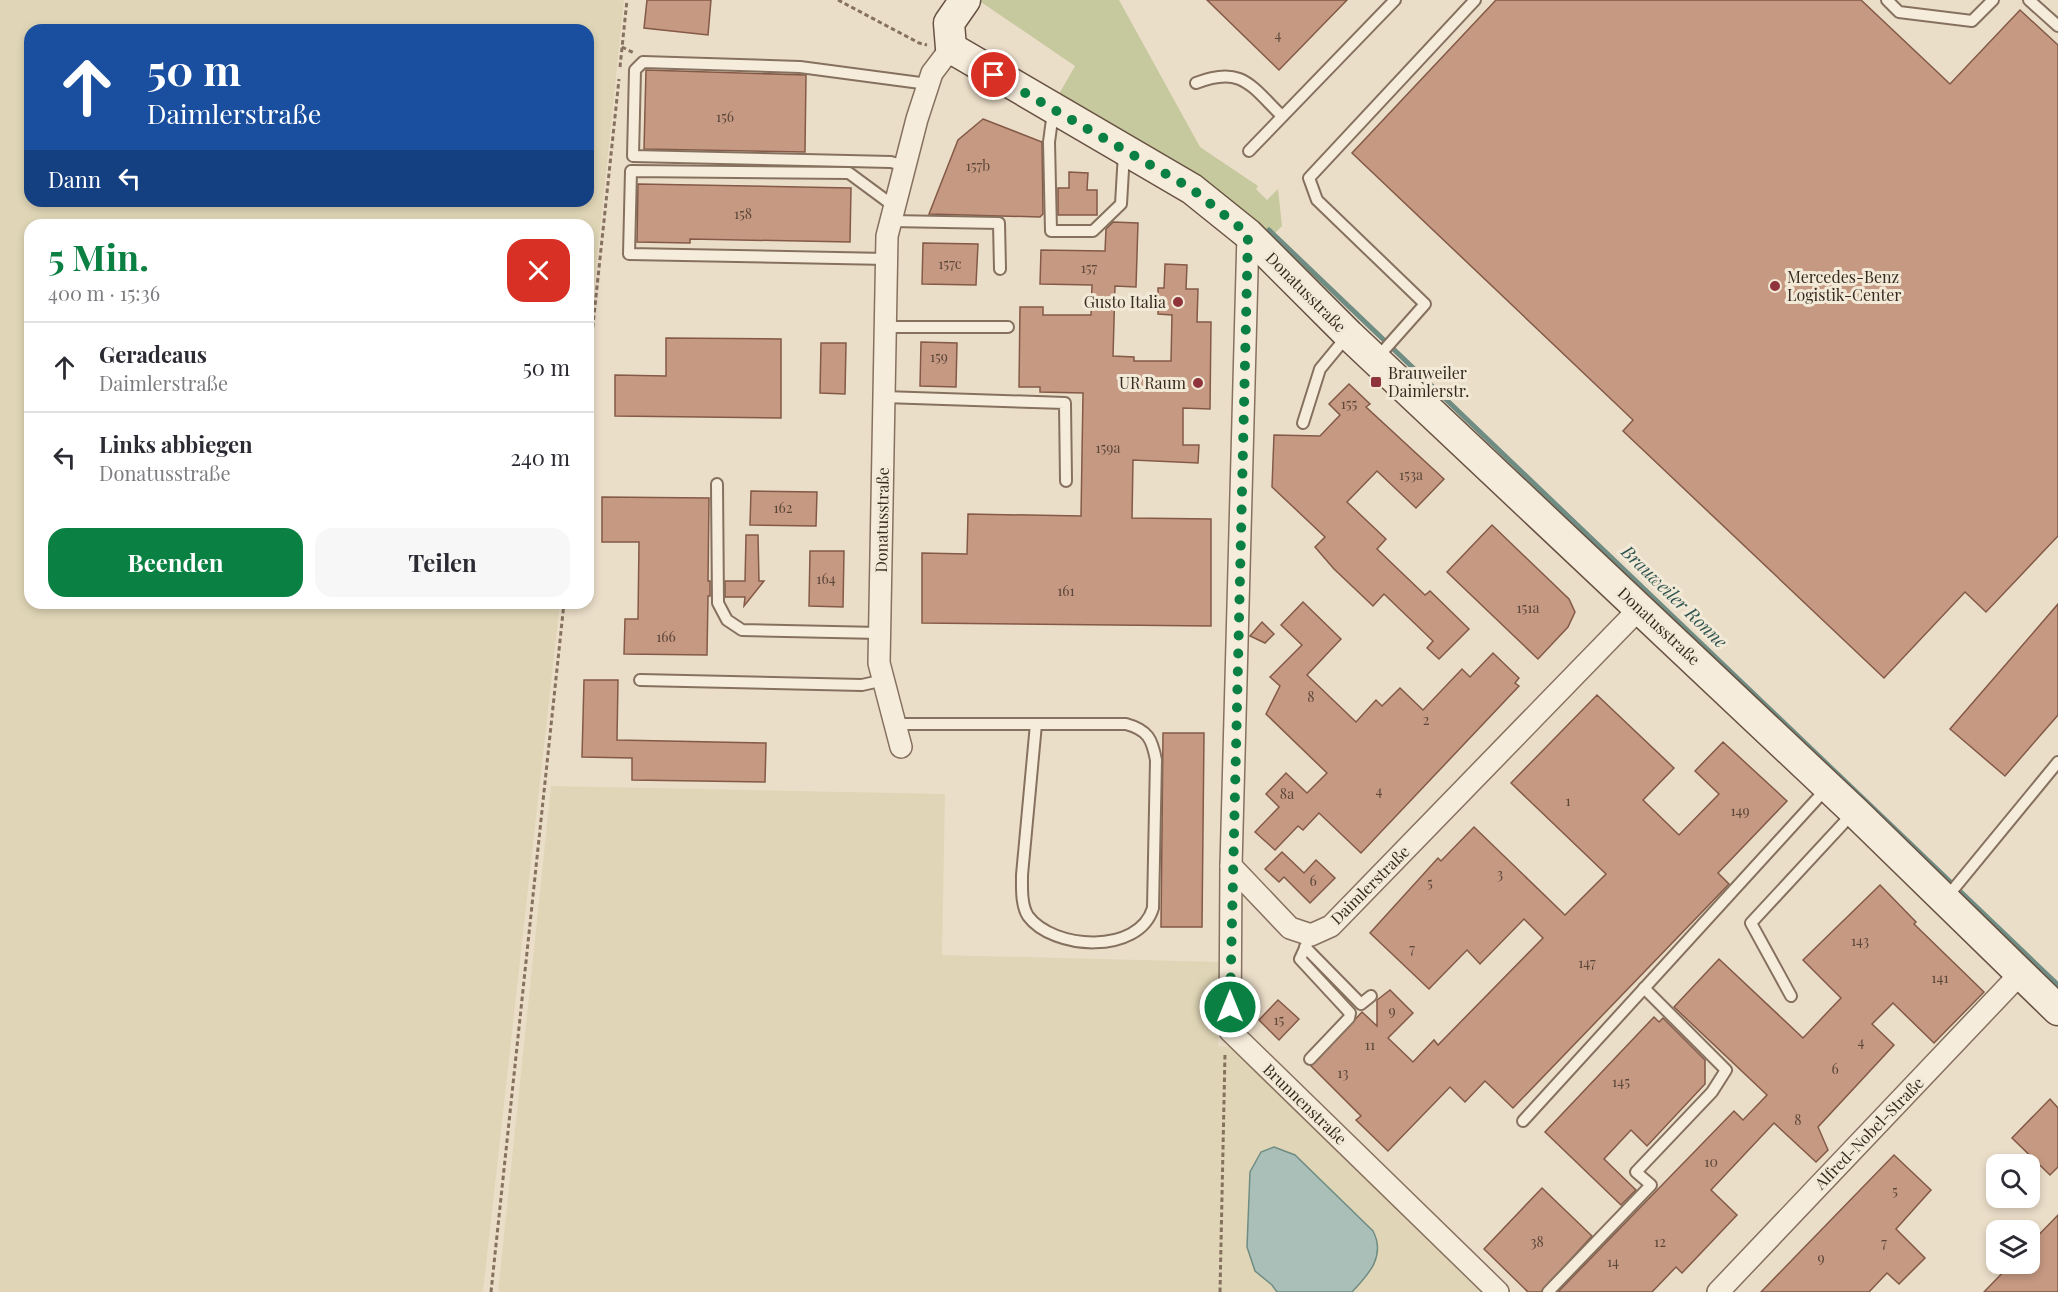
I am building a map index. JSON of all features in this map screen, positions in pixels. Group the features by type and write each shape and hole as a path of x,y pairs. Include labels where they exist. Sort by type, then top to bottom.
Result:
{"street":[{"path":"951,48 948,35 949,24 964,0"},
{"name":"Donatusstraße","path":"901,747 879,663 887,259 893,214 928,84 932,73 951,48 1192,189 1248,234 1348,335 1381,354 1640,608 1947,897 2020,974 2058,1010"},
{"path":"1230,1031 1231,866 1248,234"},
{"name":"Daimlerstraße","path":"1308,941 1331,926 1640,608"},
{"path":"1231,866 1290,928 1308,941"},
{"name":"Alfred-Nobel-Straße","path":"1718,1292 2020,974"},
{"name":"Brunnenstraße","path":"1230,1031 1498,1292"}],"lane":[{"path":"1249,151 1395,0"},
{"path":"1381,354 1425,304 1317,200 1309,177 1475,0"},
{"path":"1887,0 1899,12 1972,21 1993,0"},
{"path":"2029,0 2058,26"},
{"path":"905,166 891,162 633,156 635,70 643,62 800,67 928,84"},
{"path":"1196,84 1213,77 1230,75 1249,84 1282,116"},
{"path":"1053,109 1049,142 1051,231 1093,231 1121,204 1125,150"},
{"path":"887,259 629,254 631,171 849,172 893,214 999,223 1000,270"},
{"path":"885,327 1008,327"},
{"path":"1303,423 1320,369 1348,335"},
{"path":"884,396 1065,403 1066,480"},
{"path":"717,484 718,603 735,627 742,630 880,633"},
{"path":"640,680 862,685 884,680"},
{"path":"895,724 1036,724 1126,724 1147,732 1153,742 1155,760 1153,908 1150,919 1141,929 1127,938 1105,942 1059,937 1038,926 1027,914 1022,898 1022,875 1036,724"},
{"path":"1947,897 2058,762"},
{"path":"1523,1121 1828,787"},
{"path":"1791,996 1751,923 1855,812"},
{"path":"1310,1059 1349,1018 1350,1012 1300,959 1308,941 1361,1004 1371,996"},
{"path":"1548,1292 1651,1185 1636,1172 1712,1092 1726,1070 1644,988"}],"path":[{"path":"594,315 627,0"},
{"path":"838,0 920,43 951,48"},
{"path":"491,1292 563,609"},
{"path":"1220,1292 1226,1045 1230,1031"}],"shaded area":[{"path":"0,0 624,0 594,288 594,219 24,219 24,609 559,609 483,1292 0,1292"},
{"path":"551,786 945,794 942,955 1220,962 1218,1046 1236,1047 1487,1292 498,1292"}],"green space":[{"path":"978,0 1119,0 1200,147 1258,186 1256,189 1267,200 1278,189 1282,226 1267,241 1055,101 1075,66"}],"water":[{"path":"1274,1147 1295,1155 1373,1231 1377,1240 1377,1257 1370,1271 1352,1292 1277,1292 1255,1271 1247,1247 1250,1172 1261,1152"}],"building":[{"path":"647,0 711,0 708,35 644,28"},
{"path":"1207,0 1347,0 1279,70"},
{"name":"Mercedes-Benz Logistik-Center","path":"1496,0 1861,0 1950,84 2020,10 2058,45 2058,536 1986,612 1965,592 1884,678 1623,431 1633,420 1352,153"},
{"path":"646,70 806,75 805,152 644,149"},
{"path":"983,119 1042,142 1043,214 1040,217 929,214 958,140"},
{"path":"1069,172 1088,173 1087,190 1097,190 1097,215 1058,215 1058,188 1069,188"},
{"path":"638,184 851,188 850,242 690,239 690,243 637,242"},
{"path":"1113,222 1138,223 1136,287 1115,286 1113,356 1134,357 1134,361 1171,361 1172,315 1158,314 1158,288 1164,288 1165,264 1187,265 1186,289 1198,289 1197,322 1211,322 1210,409 1183,408 1183,445 1199,445 1198,463 1133,460 1132,518 1211,519 1211,626 922,623 922,553 967,554 968,514 1081,516 1083,393 1040,392 1040,387 1019,387 1020,307 1043,307 1043,315 1091,315 1092,285 1040,284 1041,250 1105,251 1106,229"},
{"path":"923,243 978,244 976,285 922,284"},
{"path":"666,338 781,339 781,418 615,416 615,375 666,376"},
{"path":"921,342 957,343 956,387 920,386"},
{"path":"821,343 846,343 845,394 820,393"},
{"path":"1349,384 1370,404 1366,407 1444,479 1416,508 1377,471 1347,502 1386,539 1377,549 1425,595 1430,591 1469,629 1439,659 1427,648 1433,641 1384,594 1373,606 1334,569 1315,547 1325,537 1272,487 1274,435 1320,436 1340,415 1329,404"},
{"path":"751,491 817,492 816,526 750,525"},
{"path":"602,497 709,498 708,581 710,581 710,596 708,596 707,655 624,654 625,619 638,619 639,542 602,542"},
{"path":"1492,525 1569,599 1575,612 1568,627 1538,659 1447,572"},
{"path":"746,535 758,535 759,581 764,581 744,606 745,597 725,597 725,581 745,581"},
{"path":"810,551 844,551 843,607 809,606"},
{"path":"1303,602 1341,639 1307,675 1356,722 1376,700 1382,706 1400,688 1423,710 1462,669 1470,677 1493,653 1519,678 1515,683 1519,686 1361,853 1319,813 1303,830 1298,826 1275,850 1255,832 1279,807 1266,794 1286,773 1307,793 1327,773 1266,714 1280,686 1270,677 1302,645 1281,625"},
{"path":"2058,604 2058,715 2005,776 1950,729"},
{"path":"1262,622 1274,634 1265,643 1250,636"},
{"path":"584,680 618,680 617,740 766,743 765,782 632,780 632,758 582,757"},
{"path":"1597,695 1674,768 1643,800 1679,835 1719,794 1695,771 1723,742 1787,801 1718,873 1729,884 1513,1108 1485,1081 1465,1102 1450,1087 1388,1151 1356,1120 1361,1116 1311,1066 1362,1012 1377,1026 1377,1000 1390,990 1413,1013 1388,1038 1413,1062 1434,1040 1438,1045 1543,938 1524,919 1480,964 1467,950 1429,989 1370,933 1438,858 1441,861 1474,827 1565,915 1606,874 1511,783"},
{"path":"1163,733 1204,733 1202,927 1161,927"},
{"path":"1282,852 1304,873 1316,860 1335,878 1310,903 1284,877 1279,882 1265,869"},
{"path":"1880,885 1916,922 1914,924 1984,992 1934,1043 1893,1003 1872,1024 1894,1045 1818,1127 1828,1150 1816,1162 1774,1123 1711,1190 1737,1215 1682,1273 1676,1267 1652,1292 1558,1292 1734,1111 1743,1120 1767,1095 1674,1007 1719,959 1803,1038 1841,998 1803,960"},
{"path":"1278,1000 1299,1019 1279,1040 1259,1020"},
{"path":"1654,1017 1659,1022 1663,1018 1705,1060 1705,1084 1647,1146 1631,1130 1604,1159 1636,1190 1621,1205 1545,1132"},
{"path":"2050,1099 2058,1108 2058,1167 2050,1175 2040,1165 2040,1154 2028,1154 2012,1138"},
{"path":"1894,1155 1931,1190 1896,1229 1925,1258 1899,1284 1887,1273 1869,1292 1761,1292"},
{"path":"1542,1188 1592,1236 1541,1292 1528,1292 1484,1249"},
{"path":"2058,1215 2058,1292 1984,1292 2001,1274 2040,1274 2040,1234"}],"waterway":[{"name":"Brauweiler Ronne","path":"1269,230 2058,985"}],"place":[{"name":"Mercedes-Benz Logistik-Center","path":"1775,286"},
{"name":"Gusto Italia","path":"1178,302"},
{"name":"Brauweiler Daimlerstr.","path":"1376,382"},
{"name":"UR Raum","path":"1198,383"}],"route":[{"path":"994,75 1192,189 1248,234 1231,866 1230,1007"}]}
